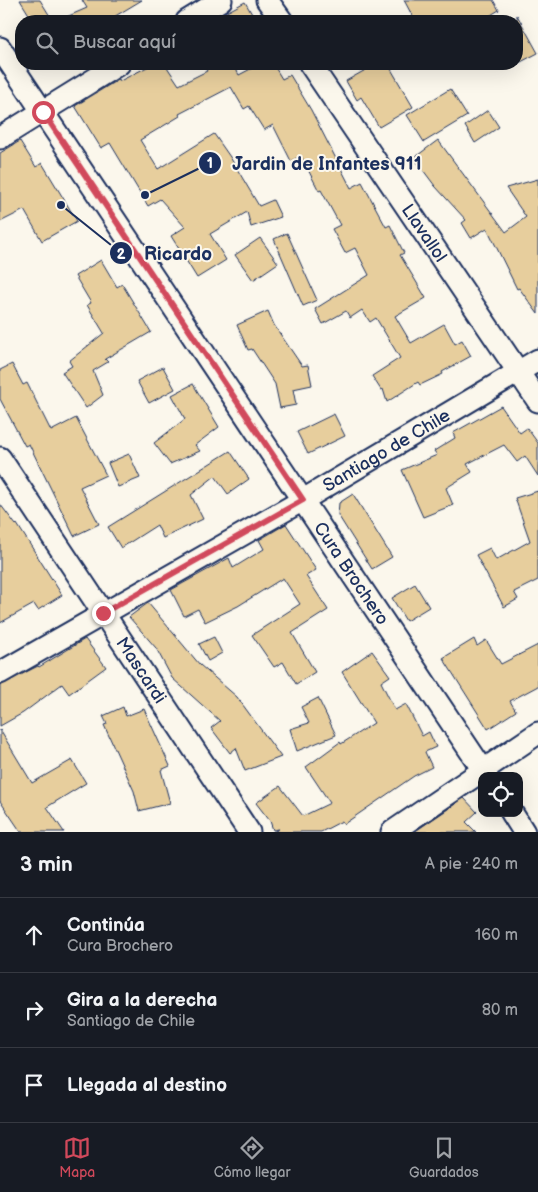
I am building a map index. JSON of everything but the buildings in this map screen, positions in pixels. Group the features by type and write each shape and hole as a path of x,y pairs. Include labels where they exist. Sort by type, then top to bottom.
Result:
{"street":[{"path":"197,15 221,0"},
{"path":"267,0 278,15"},
{"name":"Cura Brochero","path":"0,48 484,772"},
{"path":"0,138 110,70"},
{"name":"Llavallol","path":"314,70 538,401"},
{"name":"Santiago de Chile","path":"0,673 303,500 520,373 538,360"},
{"name":"Mascardi","path":"0,458 249,832"},
{"path":"486,772 538,734"},
{"path":"392,832 478,777"},
{"path":"515,817 524,832"}],"place":[{"name":"Jardin de Infantes 911","path":"145,195"},
{"name":"Ricardo","path":"61,205"}],"route":[{"path":"43,112 303,500 103,613"}]}
